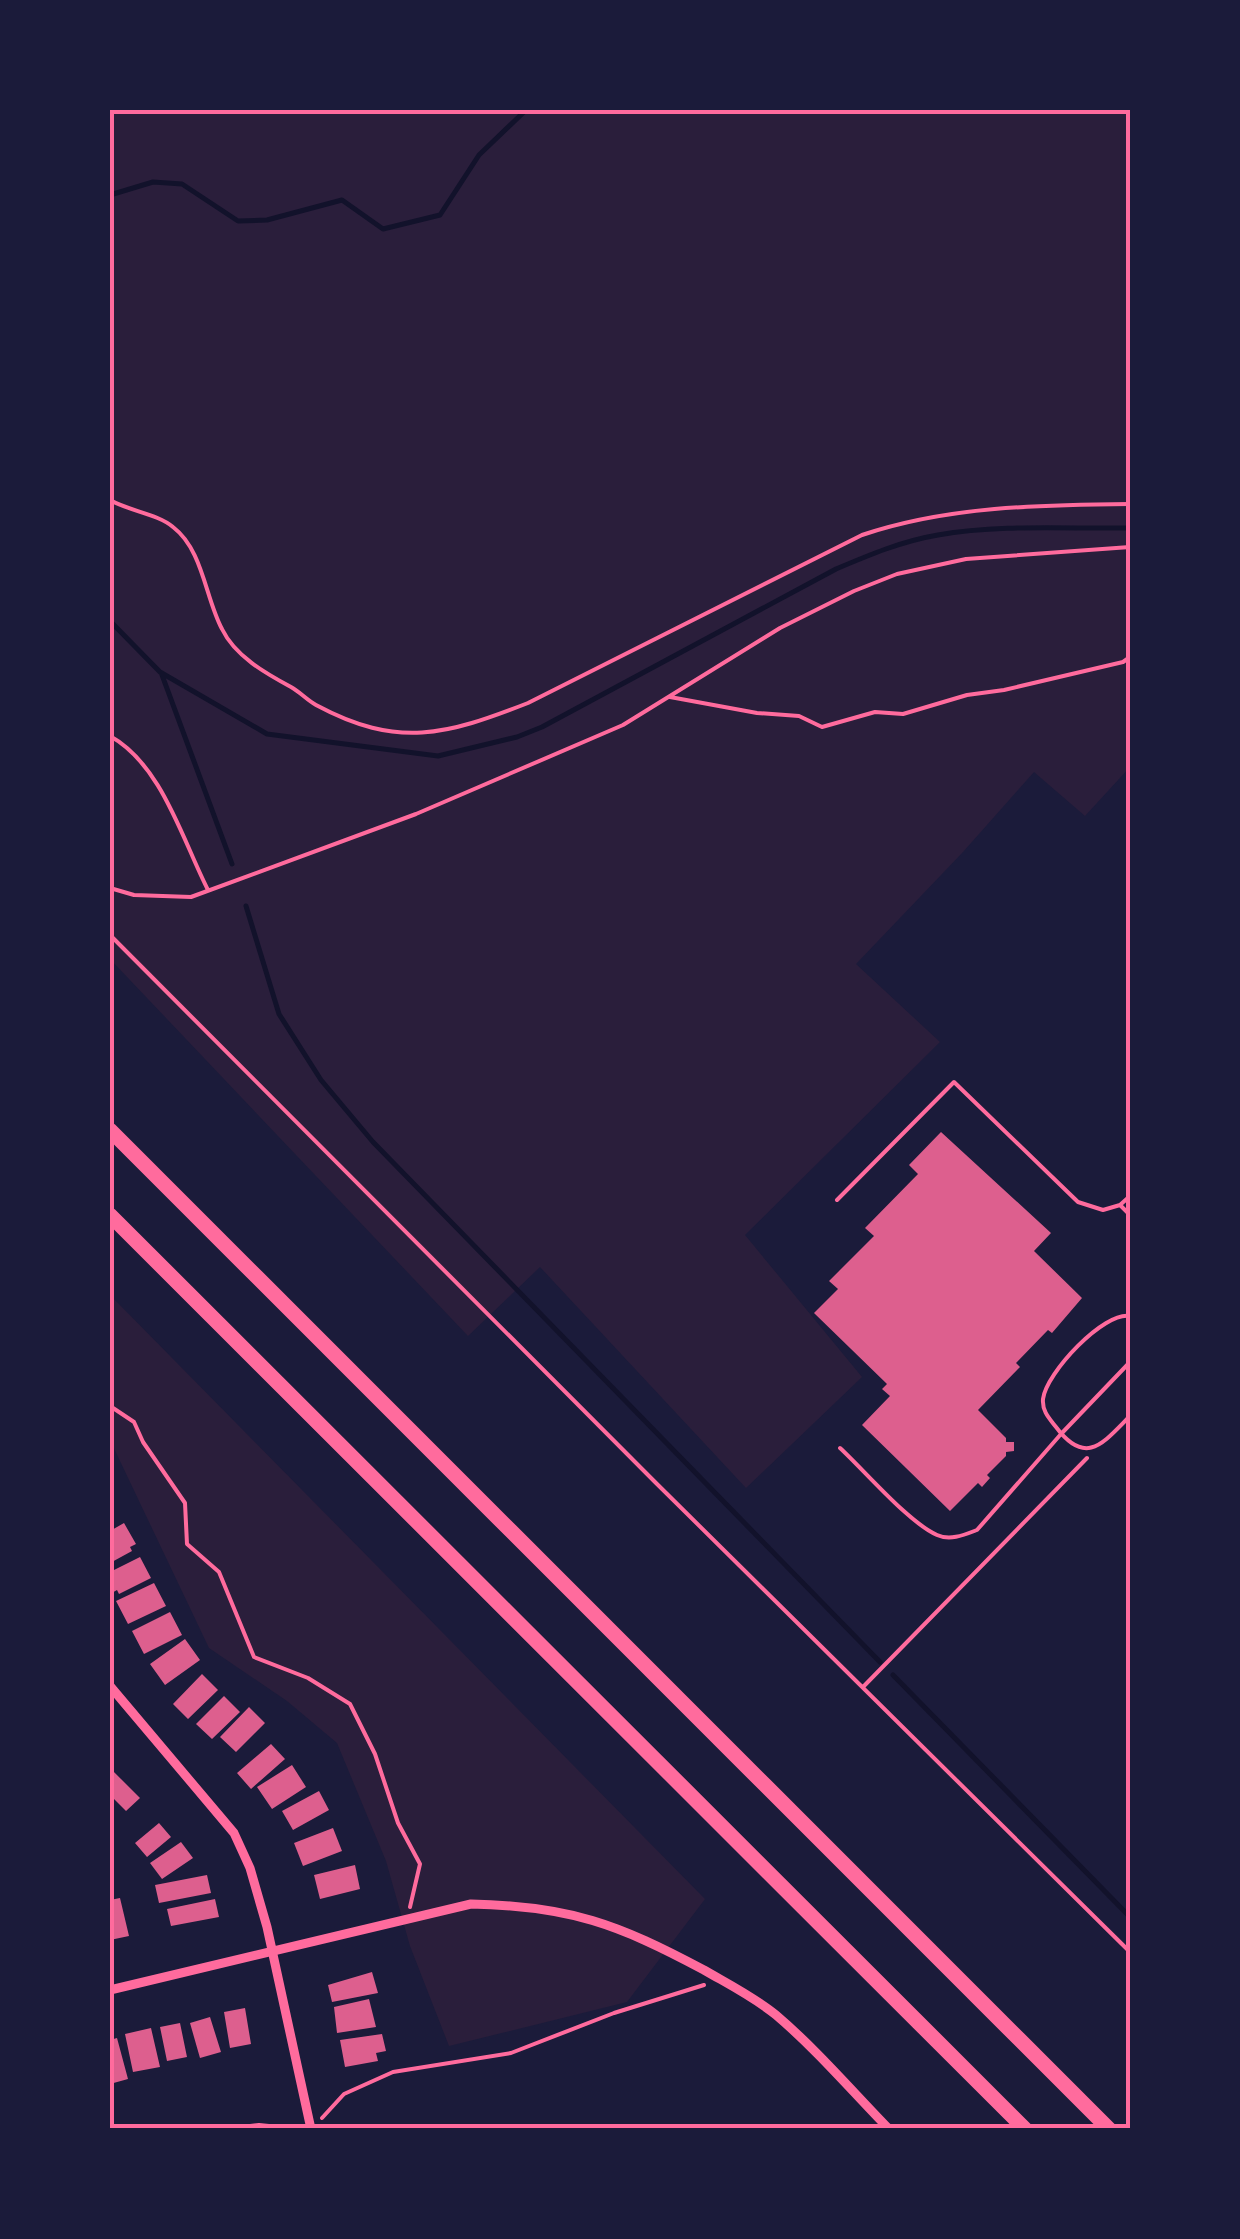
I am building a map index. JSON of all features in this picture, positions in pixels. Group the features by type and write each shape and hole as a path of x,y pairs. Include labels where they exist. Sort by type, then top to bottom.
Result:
{"highway":[{"path":"110,1130 1109,2129"},
{"path":"110,1215 1025,2129"}],"street":[{"path":"112,1694 234,1833 250,1868 272,1950 312,2129"},
{"path":"110,1990 471,1904 524,1905 570,1912 646,1939 776,2015 890,2129"}],"lane":[{"path":"837,1200 954,1082 1078,1202 1102,1210 1120,1205 1130,1196"},
{"path":"1120,1205 1130,1215"},
{"path":"1130,1316 1106,1320 1062,1363 1046,1390 1044,1410 1061,1434 1082,1449 1100,1445 1130,1416"},
{"path":"840,1448 918,1522 940,1537 960,1537 976,1530 1130,1362"}],"path":[{"path":"110,500 130,511 161,519 176,529 194,556 230,643 263,672 314,704 396,734 440,731 476,723 528,703 862,535 892,525 963,511 1130,504"},
{"path":"110,888 134,895 172,898 209,892 480,788 623,725 780,628 854,590 897,574 966,559 1130,548"},
{"path":"670,697 756,713 799,716 822,727 875,712 904,714 966,695 1004,690 1123,662 1130,657"},
{"path":"110,736 129,747 146,768 209,892"},
{"path":"110,934 1130,1952"},
{"path":"110,1406 134,1422 184,1504 187,1544 219,1572 254,1658 308,1678 350,1704 375,1754 398,1822 420,1864 408,1917"},
{"path":"863,1687 1100,1445"},
{"path":"312,2129 344,2094 392,2072 511,2053 614,2013 720,1979"},
{"path":"226,2129 259,2125 299,2129"}],"shaded area":[{"path":"110,110 1130,110 1130,767 1085,816 1034,772 856,964 940,1042 745,1235 862,1377 746,1488 540,1267 468,1336 110,959"},
{"path":"110,1295 705,1899 627,2002 449,2046 410,1946 386,1861 337,1743 287,1701 209,1648 110,1440"}],"building":[{"path":"941,1132 1051,1233 1034,1251 1082,1298 1052,1333 1048,1330 1016,1363 1020,1367 978,1410 1006,1442 1014,1442 1014,1451 1006,1452 982,1487 978,1483 950,1511 862,1425 890,1396 882,1389 887,1384 814,1313 838,1289 829,1281 874,1236 865,1228 918,1174 909,1165"},
{"path":"124,1523 136,1544 130,1547 132,1551 110,1563 110,1531"},
{"path":"140,1557 151,1578 119,1594 117,1590 110,1594 110,1572"},
{"path":"154,1583 166,1606 128,1624 116,1601"},
{"path":"170,1612 182,1635 144,1654 132,1631"},
{"path":"185,1639 200,1660 165,1685 150,1664"},
{"path":"202,1674 218,1690 188,1719 173,1704"},
{"path":"224,1696 240,1712 212,1739 196,1724"},
{"path":"249,1707 265,1723 236,1752 220,1737"},
{"path":"271,1744 285,1759 251,1789 237,1773"},
{"path":"292,1765 306,1787 272,1809 257,1787"},
{"path":"110,1768 140,1798 126,1811 110,1795"},
{"path":"319,1791 329,1810 293,1830 282,1811"},
{"path":"159,1823 171,1837 147,1857 135,1843"},
{"path":"333,1828 342,1851 303,1866 294,1843"},
{"path":"181,1842 193,1858 162,1879 150,1863"},
{"path":"355,1865 360,1889 320,1899 314,1875"},
{"path":"207,1875 211,1893 159,1903 155,1885"},
{"path":"120,1898 129,1936 110,1940 110,1900"},
{"path":"215,1899 219,1917 171,1926 167,1909"},
{"path":"372,1972 378,1993 332,2002 328,1985"},
{"path":"369,1999 376,2027 337,2033 334,2007"},
{"path":"245,2008 251,2044 230,2048 224,2012"},
{"path":"210,2017 221,2052 200,2058 190,2023"},
{"path":"180,2023 187,2057 167,2061 160,2027"},
{"path":"151,2028 160,2067 133,2072 125,2034"},
{"path":"382,2034 386,2051 376,2053 378,2061 345,2067 340,2040"},
{"path":"117,2038 128,2079 110,2084 110,2040"}],"waterway":[{"path":"110,195 153,182 182,184 238,221 267,220 342,200 383,229 440,215 479,155 526,110"},
{"path":"110,621 160,672 267,734 438,756 542,727 836,569 899,545 985,529 1130,528"},
{"path":"162,675 232,864"},
{"path":"246,906 279,1014 321,1080 373,1142 880,1662"},
{"path":"893,1675 1130,1917"}]}
